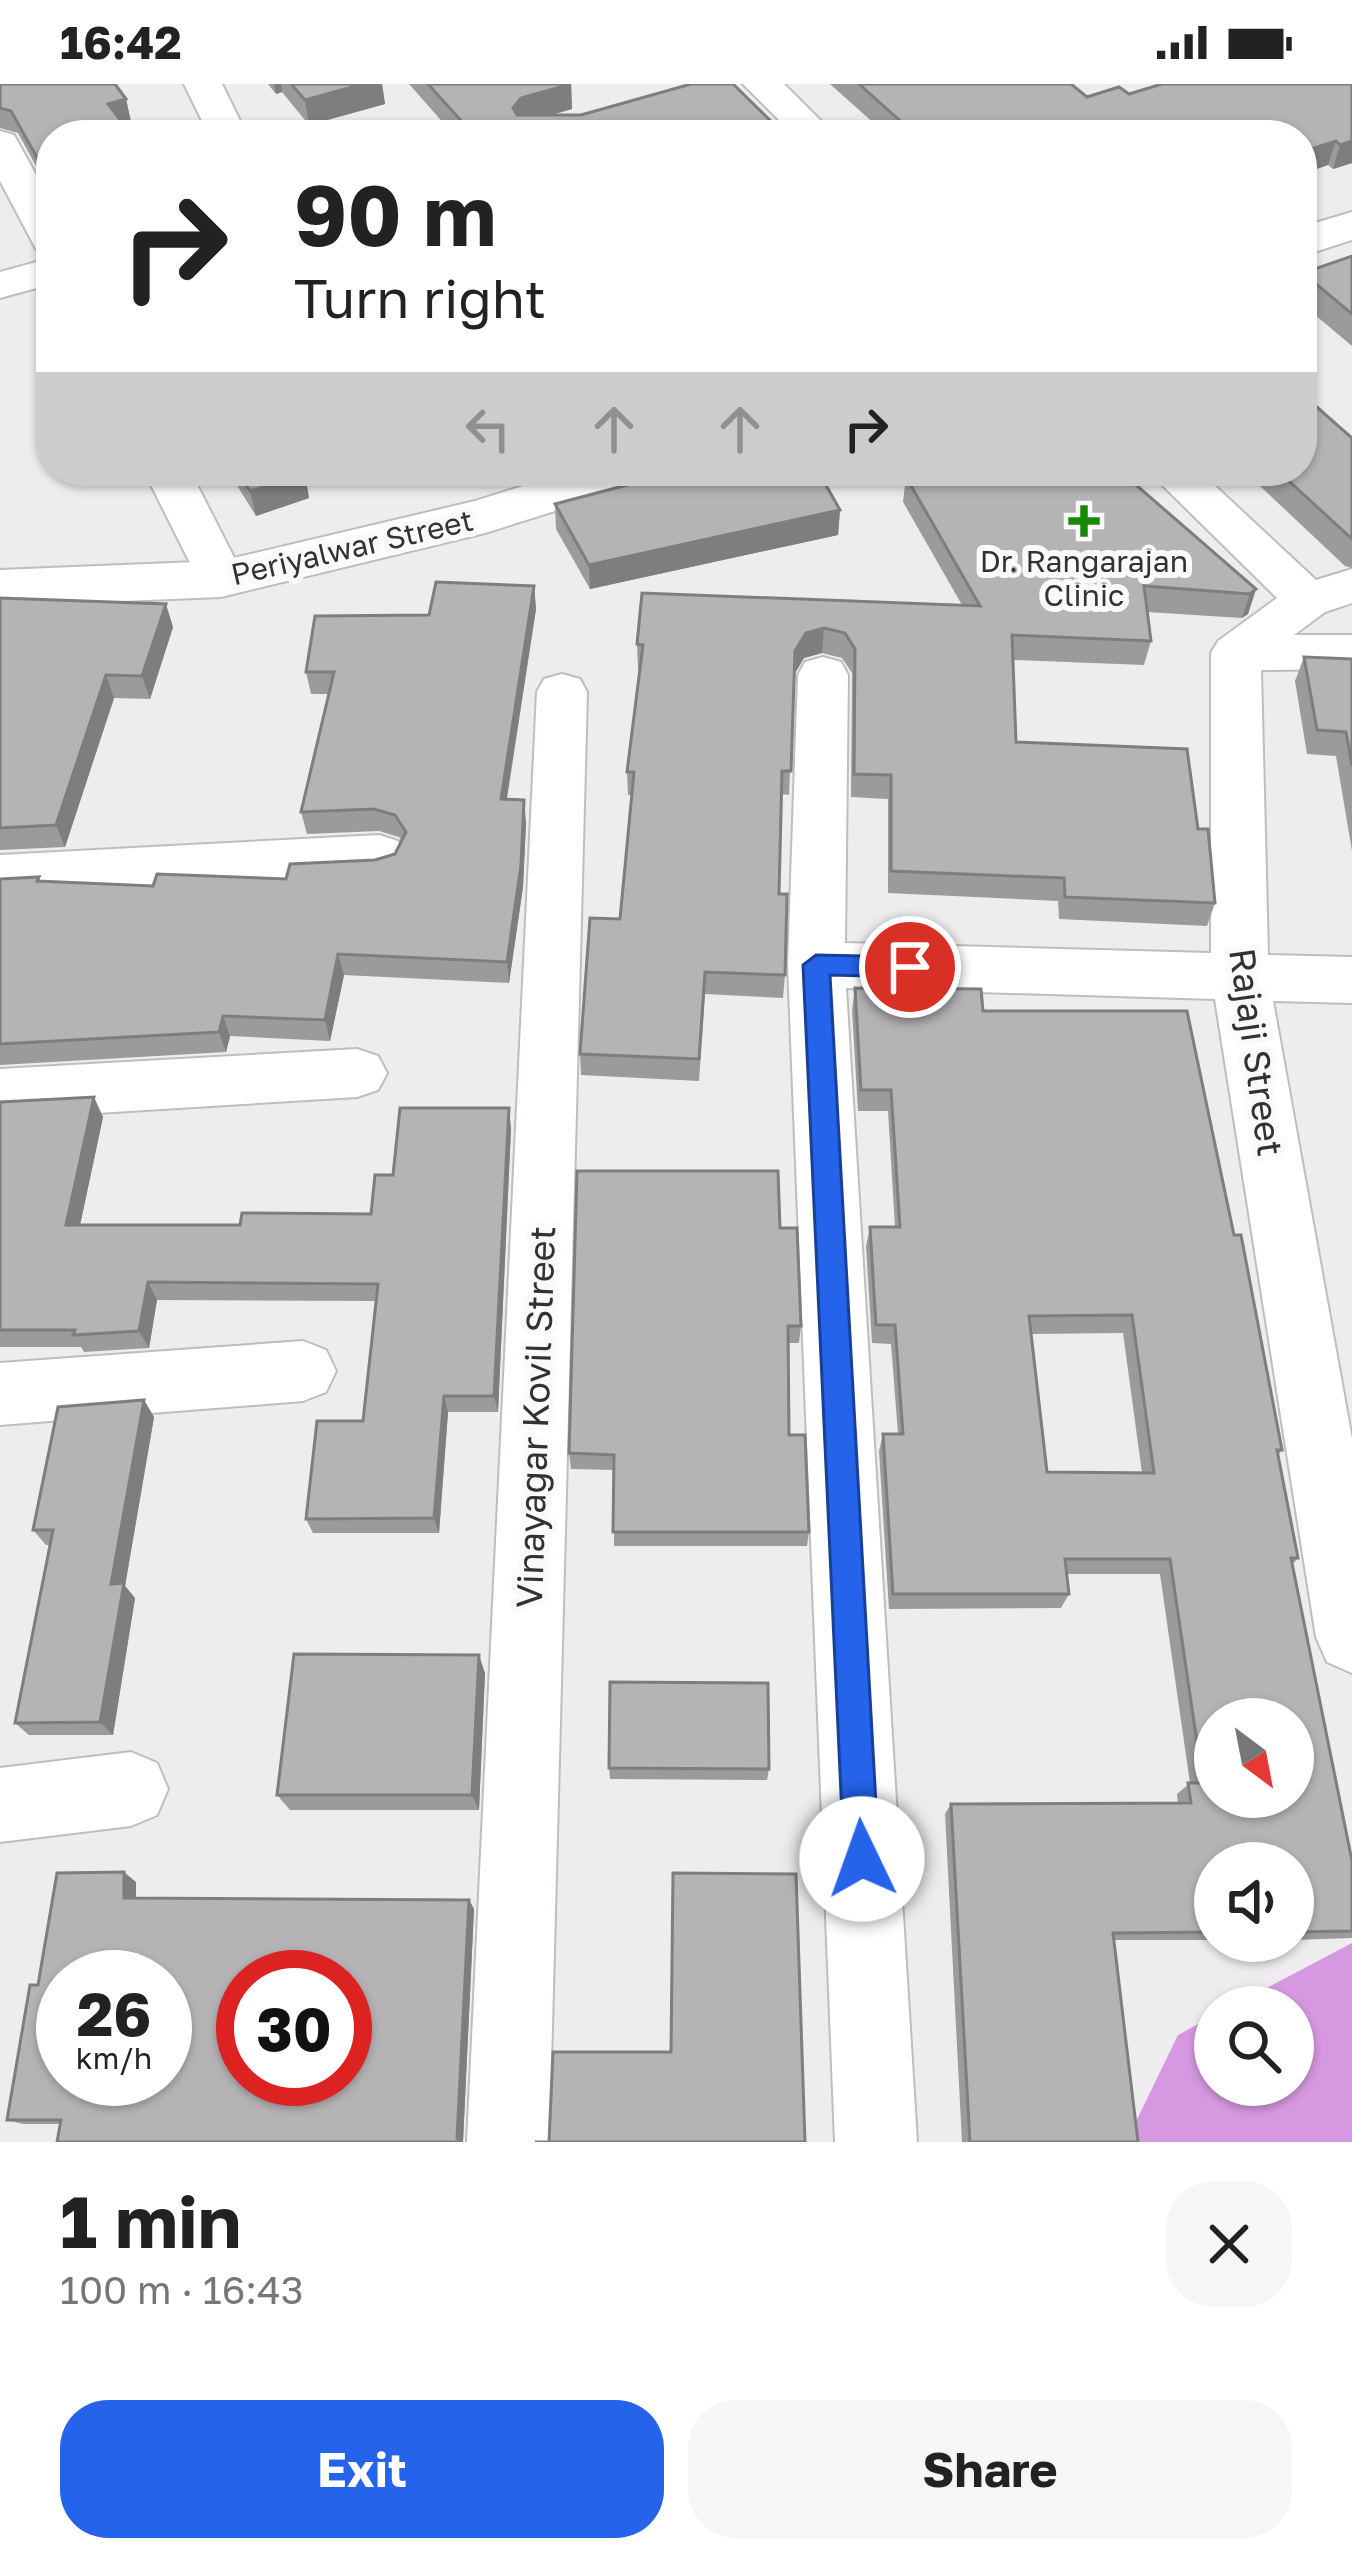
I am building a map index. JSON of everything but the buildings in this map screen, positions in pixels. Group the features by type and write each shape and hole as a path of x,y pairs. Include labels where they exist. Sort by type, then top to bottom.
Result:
{"street":[{"path":"203,84 221,120"},
{"path":"761,84 800,120"},
{"path":"0,143 36,211"},
{"path":"1317,237 1352,225"},
{"path":"0,285 36,276"},
{"path":"174,486 221,579"},
{"name":"Periyalwar Street","path":"0,588 221,579 484,516 579,486"},
{"path":"1191,486 1330,592 1236,653"},
{"path":"1236,653 1352,652"},
{"name":"Rajaji Street","path":"1236,653 1240,974 1333,1393 1352,1637"},
{"path":"824,675 816,965 876,2142"},
{"name":"Vinayagar Kovil Street","path":"508,2142 562,692"},
{"path":"0,876 379,856"},
{"path":"816,965 1352,980"},
{"path":"0,1094 358,1073"},
{"path":"0,1394 303,1371"},
{"path":"0,1805 130,1790"}],"shaded area":[{"path":"1352,1943 1352,2142 1126,2142 1178,2035 1194,2026 1194,2106 1314,2106 1314,1986 1271,1986"}],"place":[{"name":"Dr. Rangarajan Clinic","path":"1084,521"}],"route":[{"path":"862,1859 816,965 910,967"}]}
